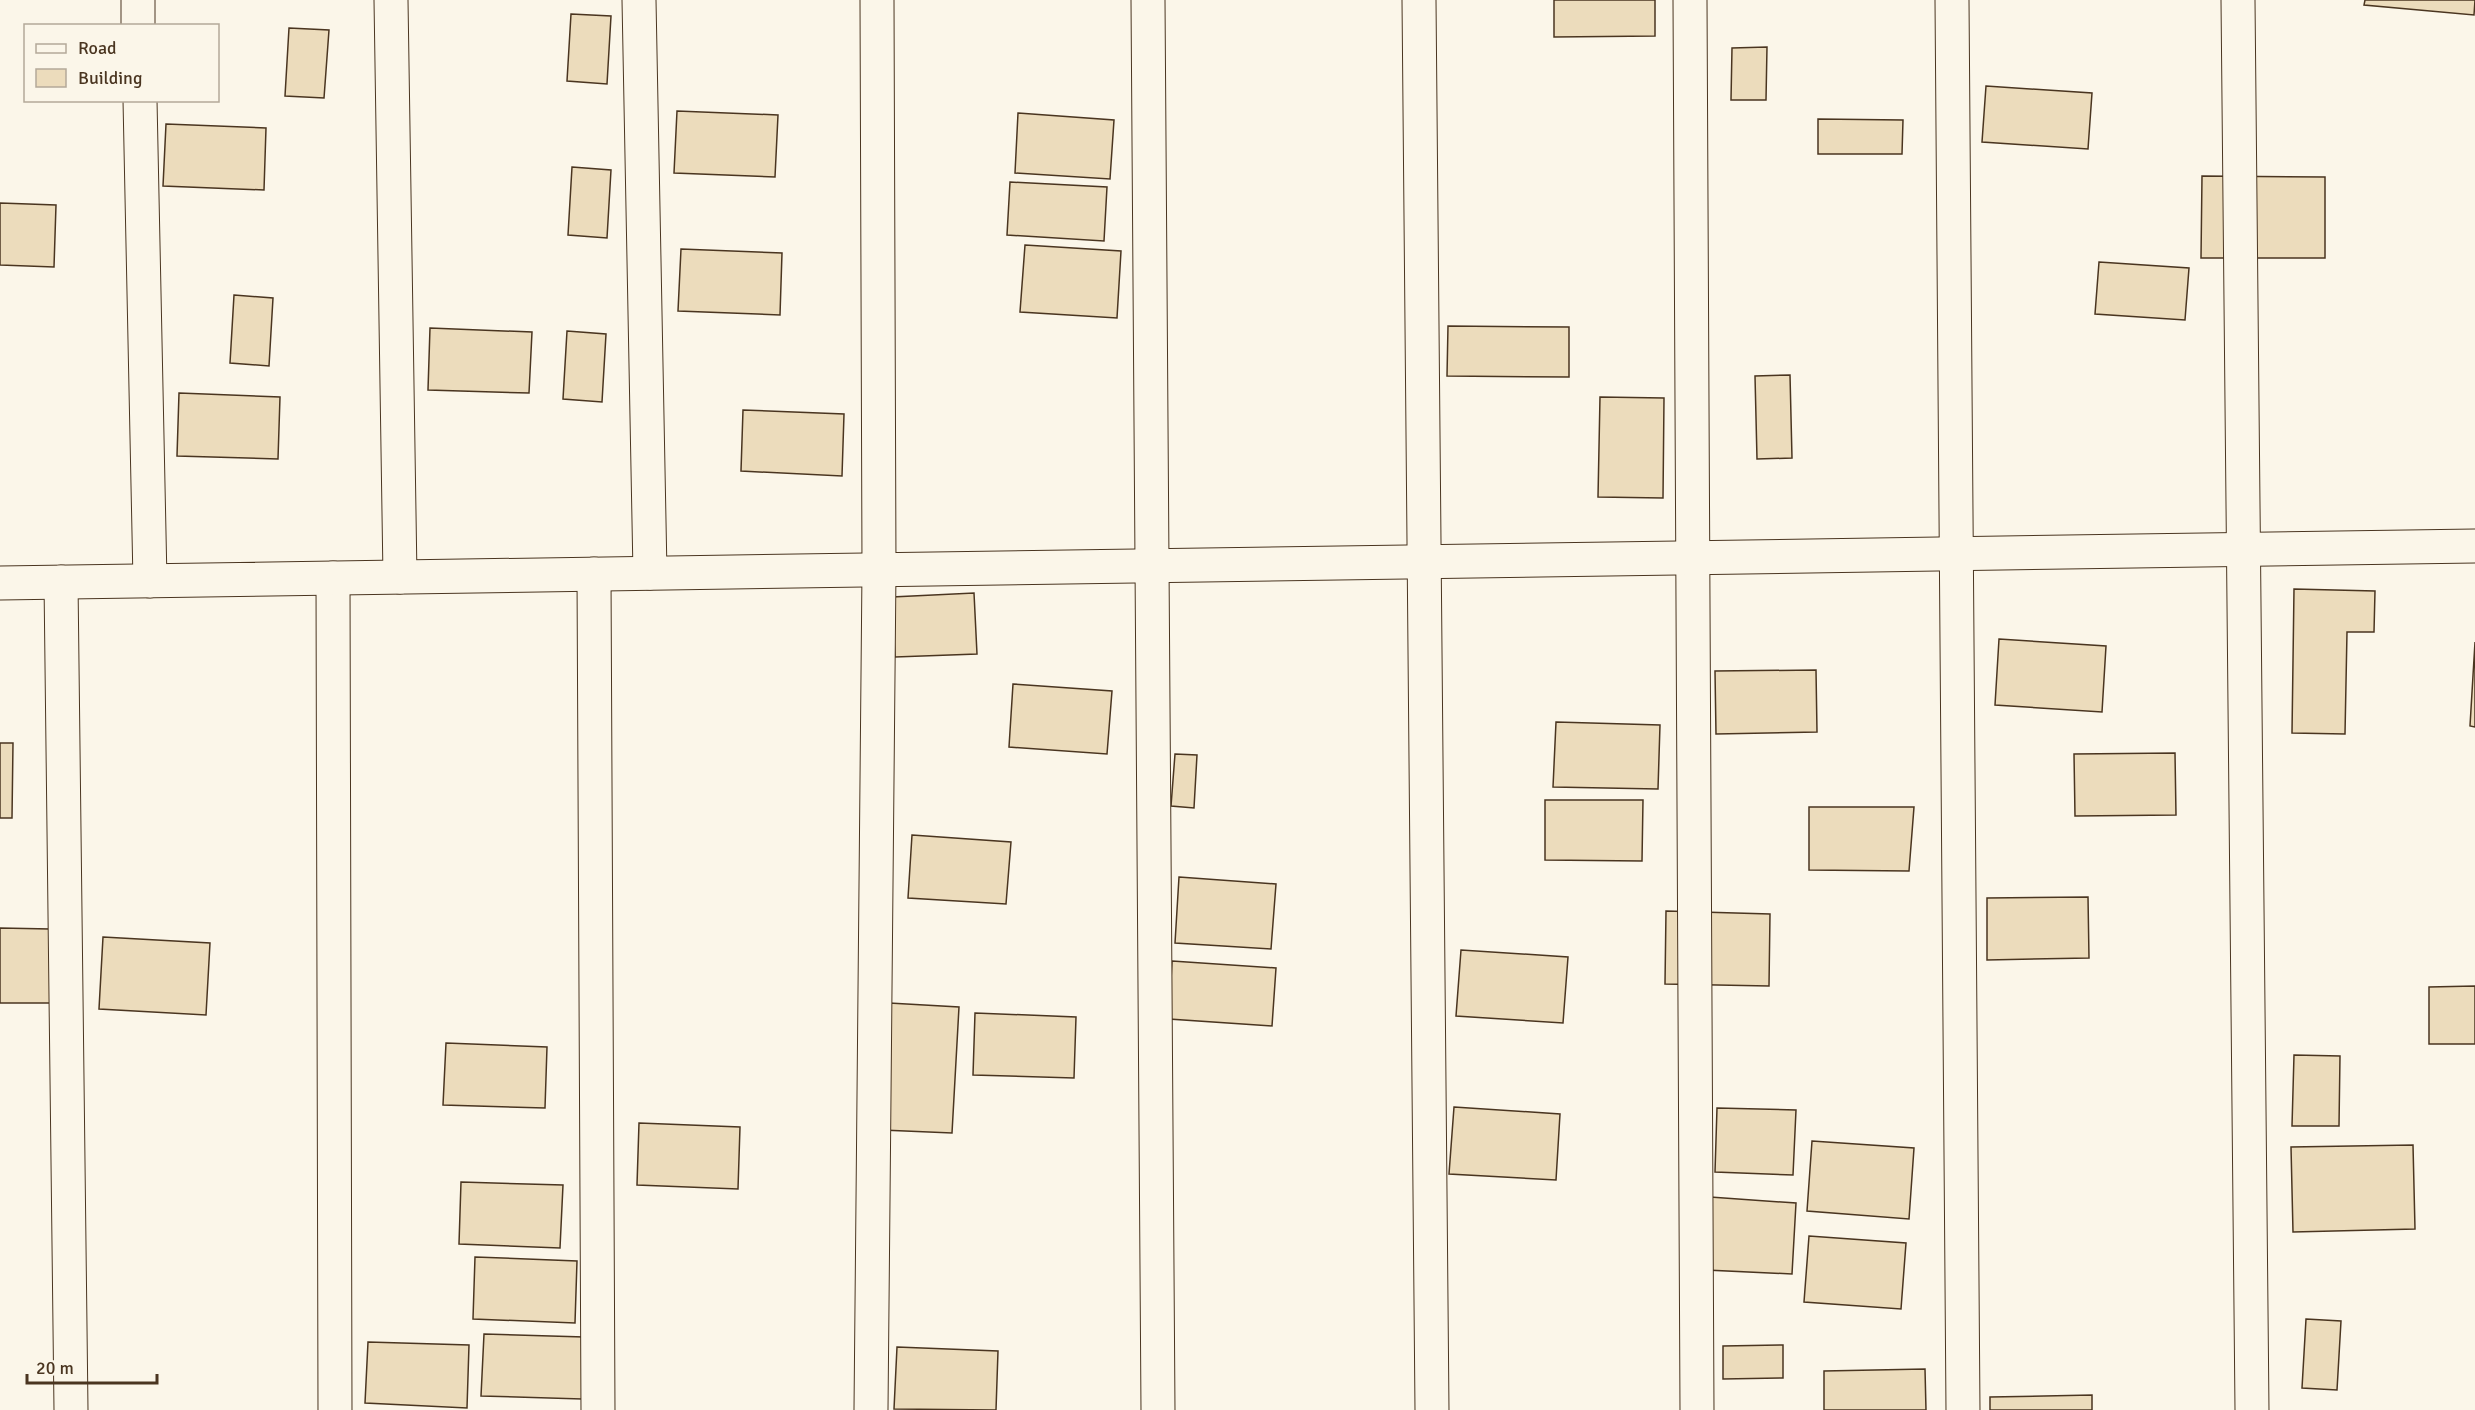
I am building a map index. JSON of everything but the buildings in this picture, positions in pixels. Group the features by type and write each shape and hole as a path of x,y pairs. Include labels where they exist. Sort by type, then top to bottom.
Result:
{"street":[{"path":"138,0 138,24"},
{"path":"391,0 400,577"},
{"path":"639,0 650,573"},
{"path":"871,1410 879,570 877,0"},
{"path":"1148,0 1158,1410"},
{"path":"1419,0 1432,1410"},
{"path":"1690,0 1697,1410"},
{"path":"1952,0 1963,1410"},
{"path":"2238,0 2252,1410"},
{"path":"140,102 150,581"},
{"path":"0,583 2475,546"},
{"path":"594,574 598,1410"},
{"path":"333,578 335,1410"},
{"path":"61,582 71,1410"}]}
